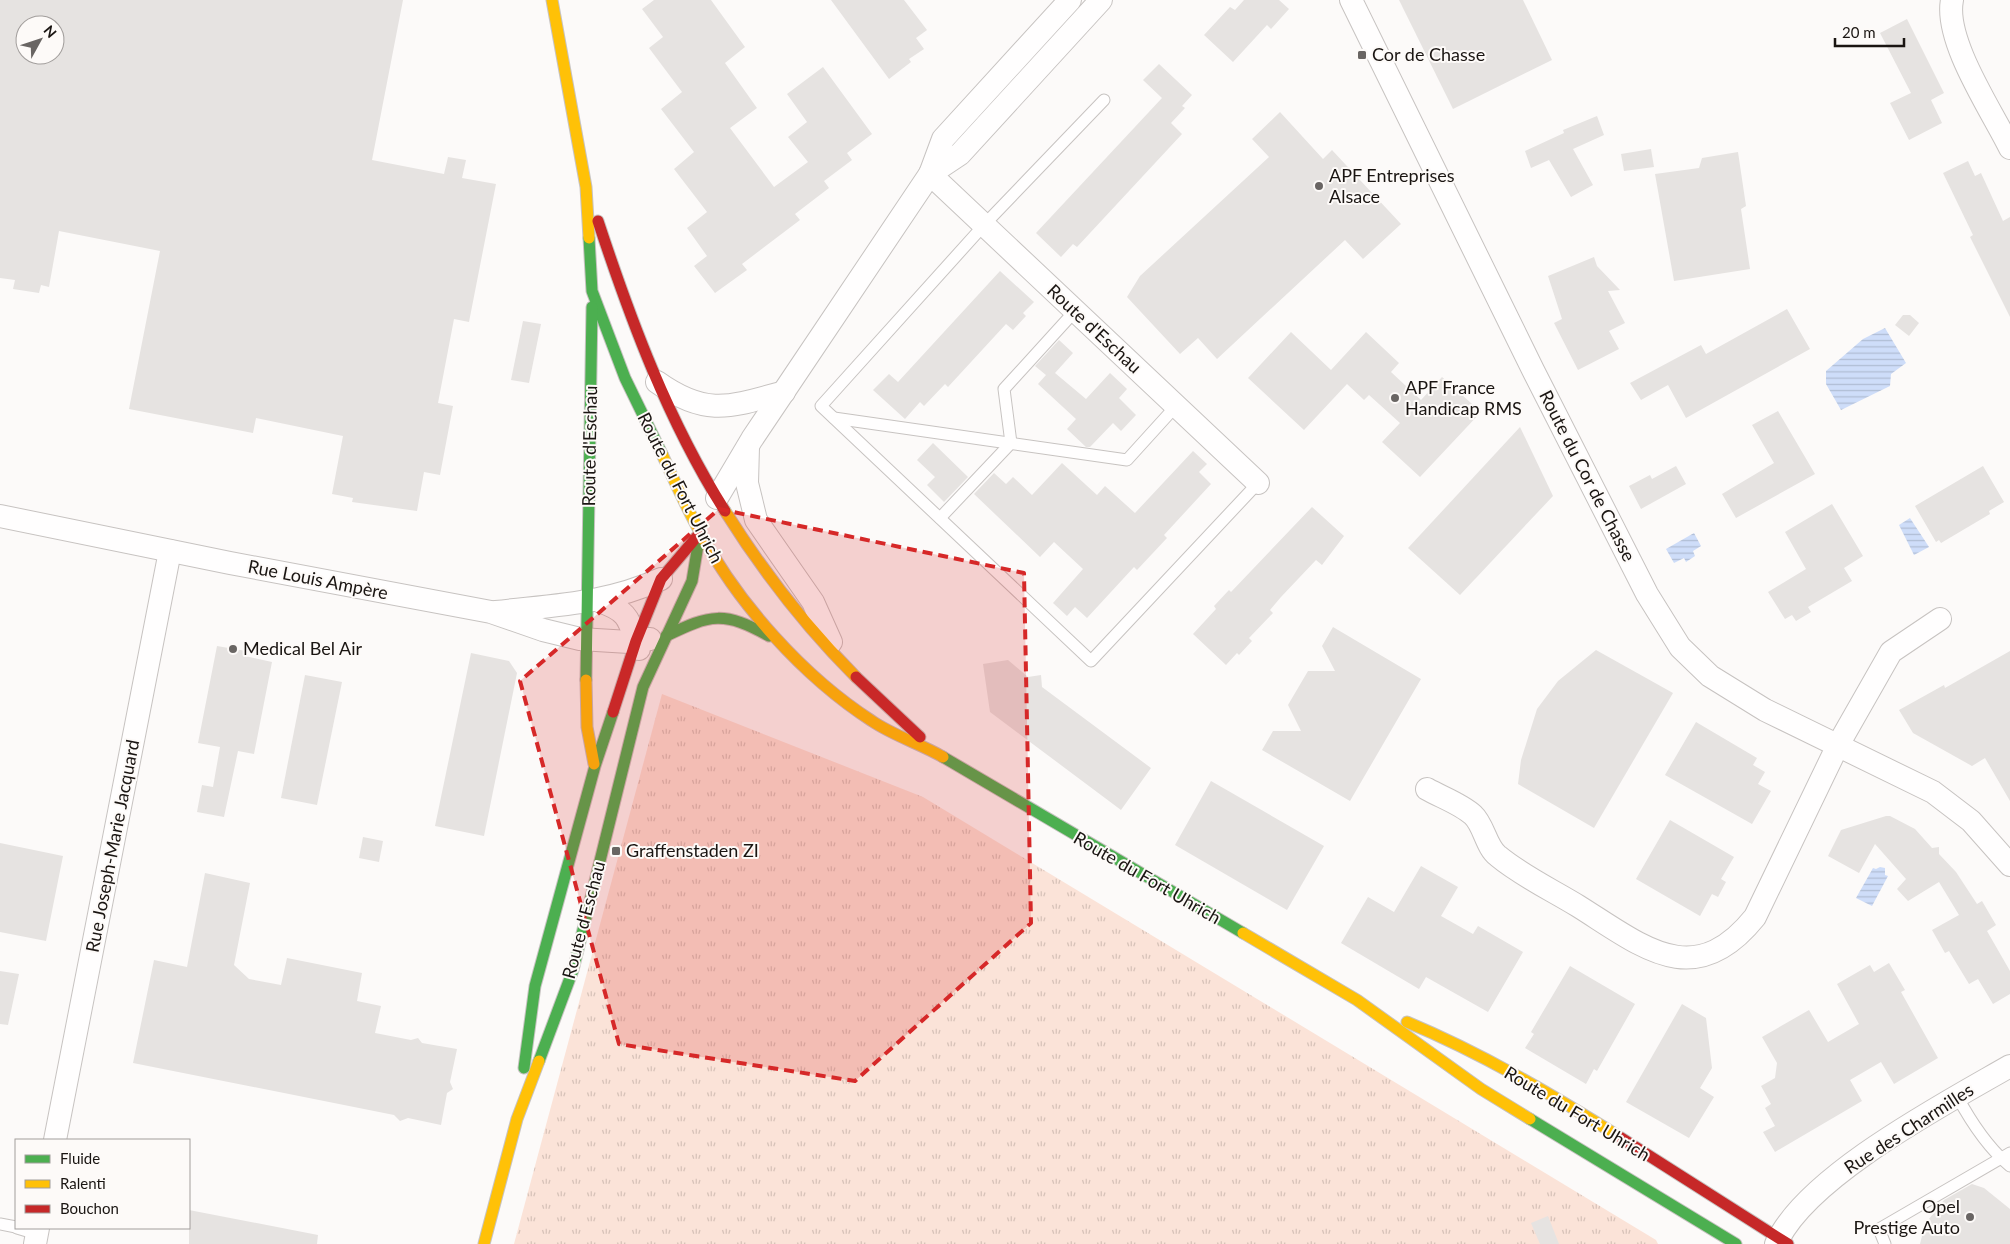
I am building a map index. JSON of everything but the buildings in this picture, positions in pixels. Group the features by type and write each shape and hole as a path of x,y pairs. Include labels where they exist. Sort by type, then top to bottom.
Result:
{"main road":[{"name":"Route du Fort Uhrich","path":"552,0 586,187 592,291 625,378 700,533 731,584 780,642 819,681 872,722 938,754 1357,1000 1481,1089 1736,1244"},
{"name":"Route du Fort Uhrich","path":"586,187 619,286 657,382 712,506 839,659 938,754"},
{"name":"Route d'Eschau","path":"592,291 594,601 588,639 587,727 595,766"},
{"name":"Route d'Eschau","path":"484,1244 517,1119 572,970 642,687 692,581 700,533 712,506"},
{"name":"Route d'Eschau","path":"517,1119 535,986 595,766 636,641 661,579 700,533"},
{"path":"666,636 698,620 730,617 746,622 780,642"},
{"name":"Route du Fort Uhrich","path":"1357,1000 1443,1037 1567,1104 1781,1242"}],"street":[{"name":"Route d'Eschau","path":"712,506 748,446 930,174 943,139 1070,0"},
{"name":"Route d'Eschau","path":"930,174 960,154 1101,0"},
{"name":"Route du Cor de Chasse","path":"1351,0 1538,379 1663,624 1685,653 1710,676 1765,710 1933,792 1972,821 2010,865"},
{"path":"1952,0 1950,13 1962,54 2010,146"},
{"name":"Route d'Eschau","path":"930,174 1258,483"},
{"path":"657,382 688,400 706,405 728,407 784,392"},
{"name":"Route du Fort Uhrich","path":"748,446 747,483 756,520 813,602 839,659"},
{"name":"Rue Louis Ampère","path":"0,516 170,551 490,612 543,630 588,639 636,641"},
{"name":"Rue Joseph-Marie Jacquard","path":"55,1139 170,551"},
{"name":"Route d'Eschau","path":"490,612 594,601 634,592 661,579"},
{"name":"Route d'Eschau","path":"594,601 618,608 628,618 643,660 642,687"},
{"path":"1427,788 1474,815 1496,856 1647,949 1665,956 1693,958 1710,954 1726,947 1742,933 1755,917 1838,745 1891,652 1940,619"},
{"path":"636,641 666,636"},
{"name":"Rue des Charmilles","path":"1781,1242 1801,1207 1855,1160 1957,1096 2010,1066"}],"lane":[{"path":"1104,100 984,225 821,406 1091,661 1258,483"},
{"path":"940,518 1010,443 1004,389 1075,311"},
{"path":"834,418 1127,460 1176,406"},
{"path":"1885,1244 1879,1229 2007,1160 1971,1120 1957,1096"},
{"path":"0,1224 15,1228"}],"highlighted area":[{"path":"719,509 1024,573 1031,923 855,1081 619,1044 520,681"}],"green space":[{"path":"662,694 923,797 1656,1240 1658,1244 514,1244"}],"water":[{"path":"1885,328 1906,363 1891,374 1890,386 1841,410 1826,384 1826,371 1863,339"},
{"path":"1910,518 1929,547 1914,555 1899,525"},
{"path":"1694,533 1701,546 1693,551 1695,556 1686,562 1684,558 1674,563 1666,549"},
{"path":"1873,868 1885,868 1885,875 1888,876 1872,906 1856,898"}],"traffic: fast":[{"path":"589,238 592,291 625,378 662,454"},
{"path":"586,680 592,307"},
{"path":"539,1061 573,970 643,687 692,581 700,533"},
{"path":"666,636 695,623 718,618 740,622 769,636"},
{"path":"524,1068 535,986 595,766 613,712"},
{"path":"943,757 1243,933"},
{"path":"1530,1119 1736,1244"}],"traffic: slow":[{"path":"552,0 586,187 589,238"},
{"path":"662,454 690,513 716,559 733,586 775,637 822,683 872,721 898,736 943,757"},
{"path":"725,511 754,555 802,618 856,677"},
{"path":"586,680 587,727 594,764"},
{"path":"1243,933 1357,1000 1481,1089 1530,1119"},
{"path":"1407,1022 1462,1047 1515,1075 1618,1136"},
{"path":"484,1244 517,1119 539,1061"}],"traffic: jam":[{"path":"598,221 652,370 686,442 725,511"},
{"path":"613,712 636,641 661,579 700,533"},
{"path":"856,677 920,737"},
{"path":"1618,1136 1788,1244"}],"place":[{"name":"Cor de Chasse","path":"1362,55"},
{"name":"APF Entreprises Alsace","path":"1319,186"},
{"name":"APF France Handicap RMS","path":"1395,398"},
{"name":"Medical Bel Air","path":"233,649"},
{"name":"Graffenstaden ZI","path":"616,851"},
{"name":"Opel Prestige Auto","path":"1970,1217"}]}
